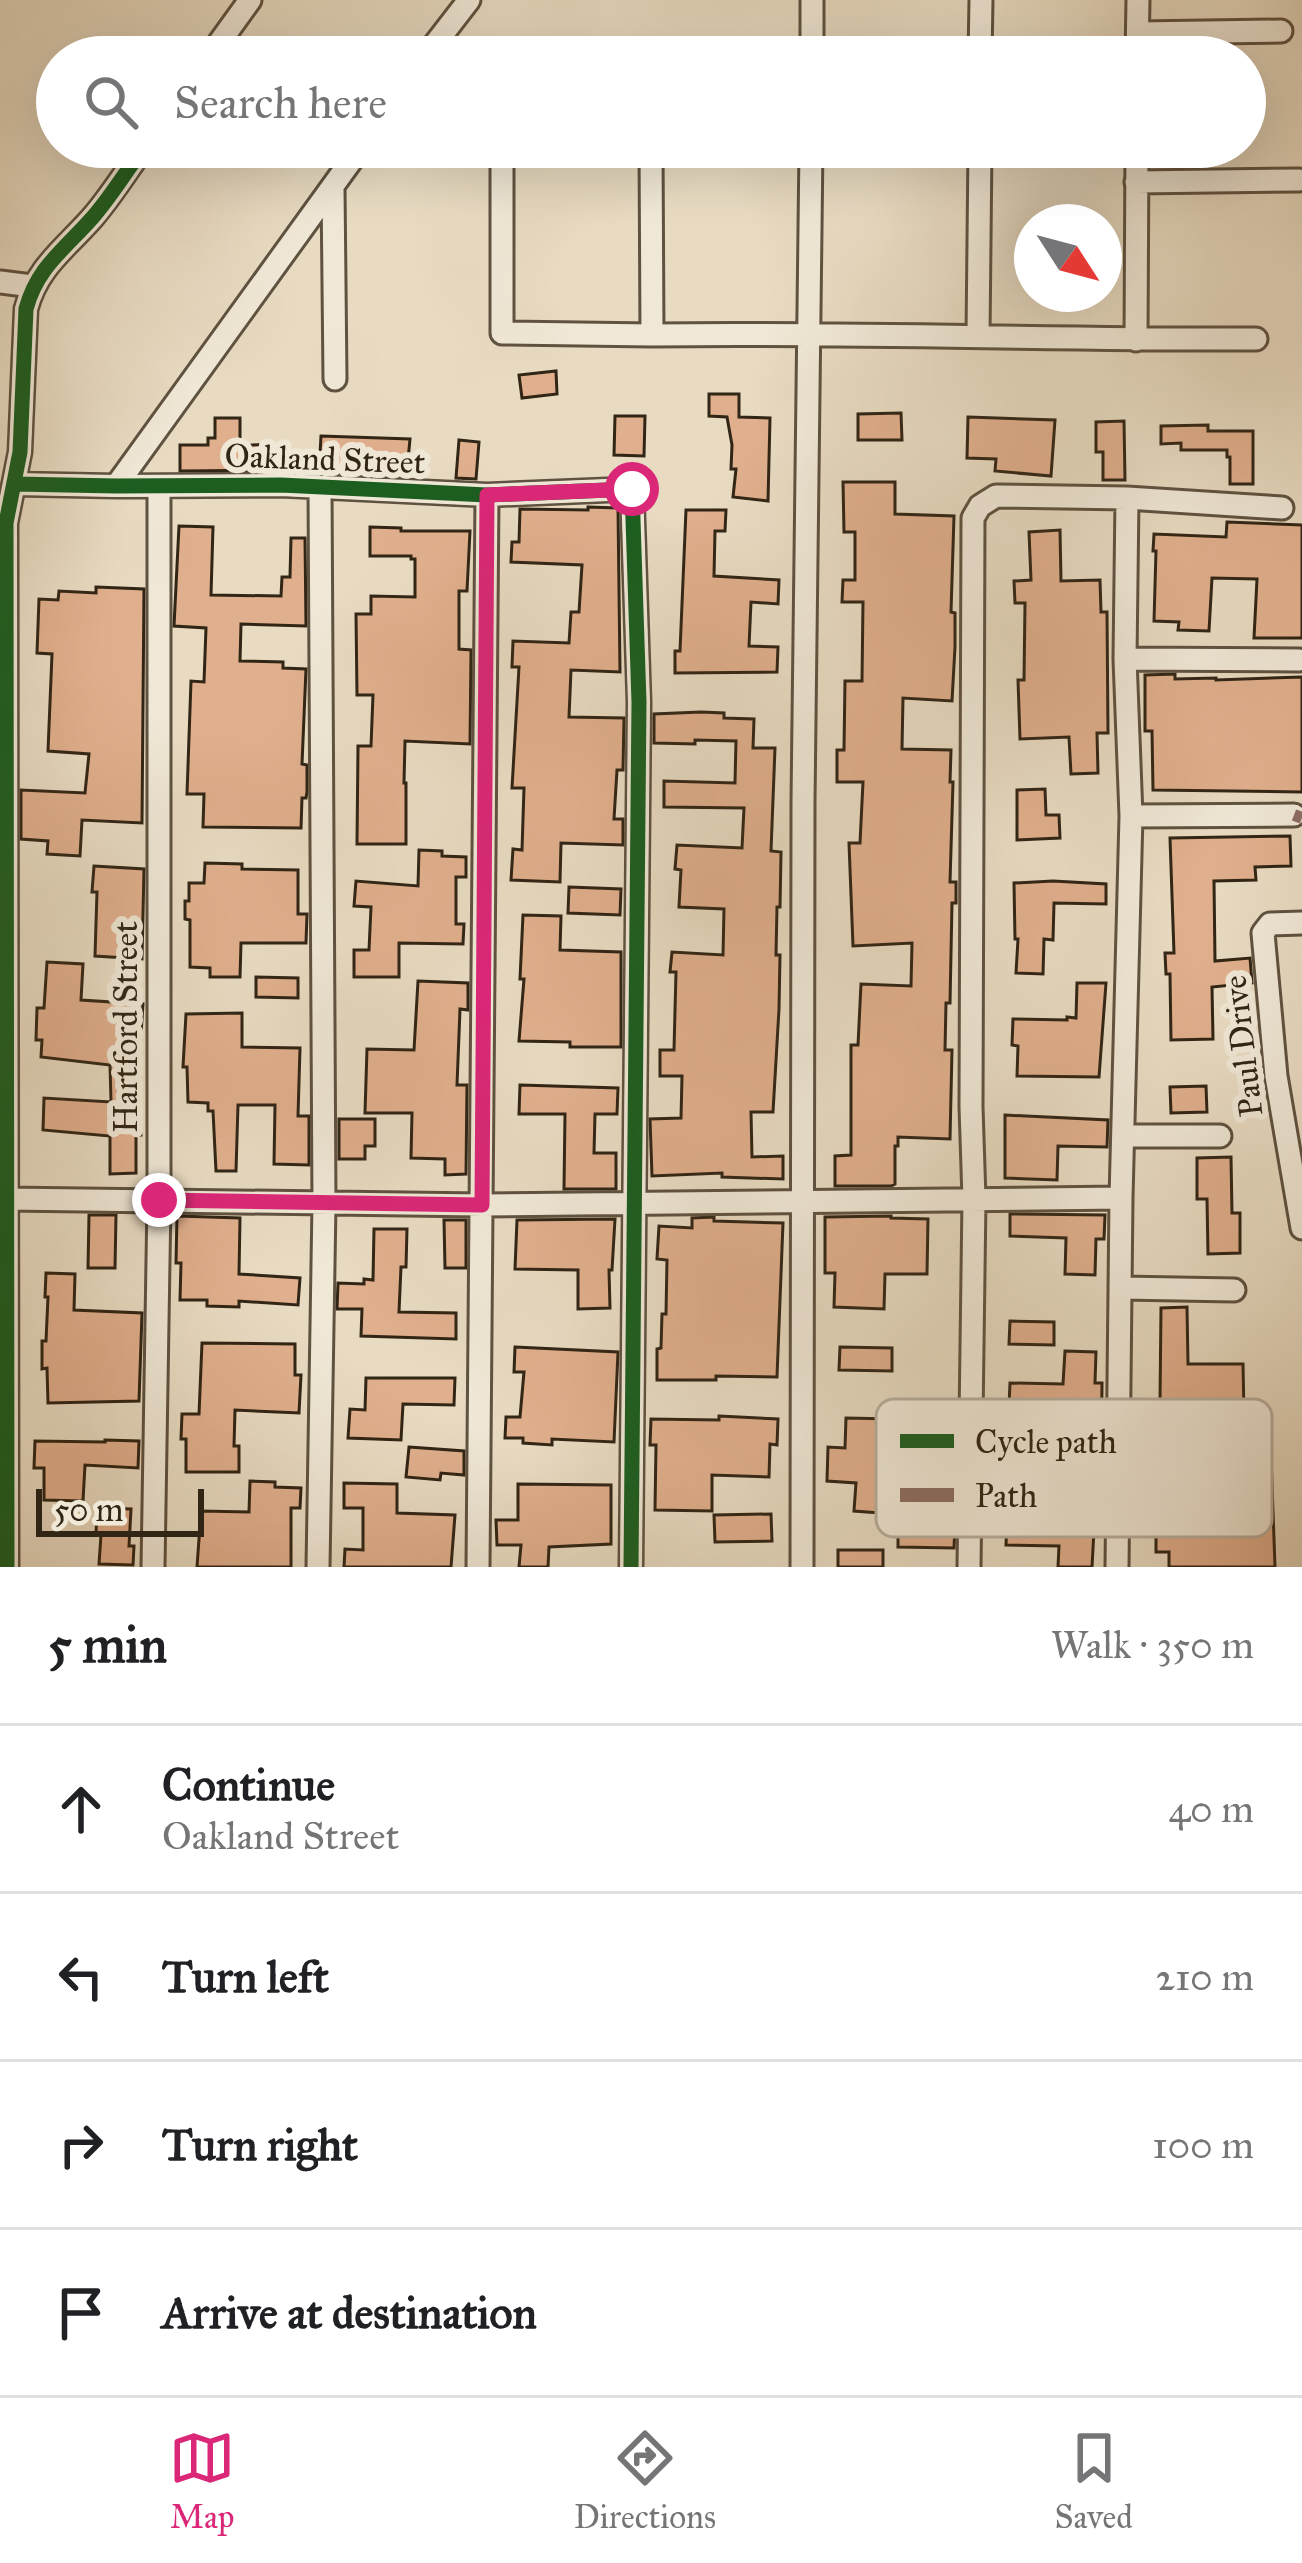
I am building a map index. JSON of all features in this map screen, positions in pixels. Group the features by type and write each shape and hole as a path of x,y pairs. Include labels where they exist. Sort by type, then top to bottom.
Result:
{"street":[{"path":"224,36 250,0"},
{"path":"441,36 469,0"},
{"path":"812,0 812,36"},
{"path":"980,0 980,36"},
{"path":"1138,0 1138,36"},
{"path":"1138,33 1281,31"},
{"path":"7,1567 6,523 20,452 26,309 32,286 129,168"},
{"path":"116,486 346,168"},
{"path":"502,168 502,333 1256,339"},
{"path":"651,168 652,335"},
{"path":"802,1567 803,802 811,168"},
{"path":"978,336 980,168"},
{"path":"1136,168 1136,340"},
{"path":"1136,182 1299,180"},
{"path":"333,187 335,380"},
{"path":"0,282 32,286"},
{"name":"Oakland Street","path":"15,484 320,487 487,495 632,489 639,702 636,1202"},
{"name":"Hartford Street","path":"153,1567 159,1200 159,487"},
{"path":"318,1567 324,1204 320,487"},
{"path":"478,1567 487,495"},
{"path":"971,1399 974,518 980,506 996,496 1282,508"},
{"path":"1120,1399 1131,816 1125,659 1127,498"},
{"path":"1125,659 1299,660"},
{"path":"1131,816 1294,815"},
{"name":"Paul Drive","path":"1302,923 1270,924 1263,933 1276,1076 1299,1185 1302,1228"},
{"path":"1276,1076 1302,1072"},
{"path":"1123,1136 1220,1136"},
{"path":"7,1199 482,1205 1121,1198"},
{"path":"631,1567 636,1202"},
{"path":"1121,1288 1234,1290"},
{"path":"969,1537 969,1567"},
{"path":"1118,1537 1118,1567"}],"building":[{"path":"556,371 557,394 522,398 519,375"},
{"path":"709,394 739,394 739,417 770,418 768,501 733,497 736,469 731,469 727,417 709,416"},
{"path":"901,413 902,440 858,440 858,414"},
{"path":"615,416 645,416 644,456 614,455"},
{"path":"968,417 1055,420 1051,476 995,471 996,459 967,458"},
{"path":"215,418 240,418 240,446 268,444 271,470 180,471 180,445 208,445 208,438 215,438"},
{"path":"1124,421 1125,480 1103,480 1096,422"},
{"path":"1208,425 1208,431 1253,431 1253,484 1230,484 1227,450 1181,450 1181,443 1161,444 1161,426"},
{"path":"321,436 410,439 408,460 402,459 400,476 319,472"},
{"path":"459,440 479,442 476,479 456,478"},
{"path":"843,482 895,482 895,514 954,516 952,701 903,698 902,749 951,750 950,882 956,882 956,903 952,903 950,1003 946,1003 945,1050 952,1050 950,1139 898,1137 895,1184 891,1186 835,1186 835,1156 851,1155 851,1045 858,1045 861,984 911,986 912,943 853,946 849,843 860,843 863,782 837,782 837,750 844,750 845,681 862,681 863,602 842,602 843,580 855,580 855,532 844,532"},
{"path":"618,508 620,672 571,670 569,717 624,718 623,770 617,770 614,819 623,819 623,845 561,843 560,882 511,880 513,849 522,850 524,788 512,788 519,667 512,667 513,641 569,643 571,612 579,612 582,565 511,562 512,542 519,542 520,509"},
{"path":"686,510 726,510 725,531 715,531 714,576 779,580 778,604 751,602 749,646 778,647 777,672 675,673"},
{"path":"1227,522 1302,525 1302,638 1254,638 1257,579 1212,578 1209,631 1178,630 1179,622 1154,621 1154,534 1226,537"},
{"path":"179,526 213,527 211,595 281,596 282,577 290,577 291,538 305,538 306,626 241,624 240,661 283,662 283,668 306,669 302,764 307,765 307,792 302,798 301,828 203,827 204,794 187,794 191,681 204,682 206,628 174,626"},
{"path":"370,527 470,531 467,591 459,591 459,649 471,650 470,744 405,741 406,844 357,844 358,746 371,746 373,695 357,695 356,614 371,614 371,596 415,597 415,559 370,556"},
{"path":"1060,530 1061,581 1100,580 1101,612 1107,612 1108,733 1097,733 1098,773 1071,774 1069,737 1020,739 1018,680 1024,680 1025,603 1015,603 1014,581 1031,580 1029,532"},
{"path":"96,587 144,589 142,823 82,820 80,856 47,854 48,841 21,839 21,790 85,793 89,754 48,751 52,654 37,653 39,599 58,600 59,591 96,593"},
{"path":"1175,674 1175,679 1216,680 1302,677 1302,792 1153,790 1152,731 1145,731 1145,675"},
{"path":"701,712 754,719 753,748 775,748 771,851 781,852 773,1112 751,1112 752,1157 783,1156 783,1179 722,1177 722,1173 652,1176 650,1119 681,1118 682,1076 660,1076 660,1050 674,1050 672,952 723,955 724,909 679,907 677,845 742,848 744,808 664,807 664,781 735,783 736,741 654,743 654,714"},
{"path":"1045,789 1046,815 1059,815 1060,838 1017,840 1017,790"},
{"path":"1290,836 1291,866 1255,867 1256,880 1214,881 1215,961 1250,958 1252,983 1212,987 1213,1039 1171,1040 1165,953 1174,953 1170,838"},
{"path":"419,850 466,857 466,877 456,877 456,924 464,924 463,944 399,943 399,977 354,977 354,950 369,950 371,907 354,906 356,881 418,886"},
{"path":"205,863 298,870 298,914 307,914 306,943 241,943 240,977 210,977 210,968 190,967 185,901 189,901 189,883 204,883"},
{"path":"94,866 144,869 142,959 95,956"},
{"path":"1014,883 1106,884 1106,904 1054,903 1053,940 1044,939 1043,974 1016,973"},
{"path":"569,887 621,889 620,915 568,913"},
{"path":"523,915 561,916 560,950 621,952 621,1047 519,1041"},
{"path":"47,962 83,964 81,1000 143,1004 136,1173 110,1174 110,1136 43,1130 44,1098 111,1102 110,1065 41,1057 42,1040 36,1040 37,1008 44,1008"},
{"path":"256,977 298,978 298,998 256,997"},
{"path":"418,981 468,983 468,1010 460,1009 457,1085 467,1085 466,1174 445,1175 445,1159 411,1158 412,1113 365,1113 367,1049 414,1050"},
{"path":"1077,983 1106,983 1099,1077 1017,1076 1013,1019 1076,1018"},
{"path":"242,1013 242,1047 300,1048 298,1116 309,1116 309,1165 274,1164 275,1105 238,1105 236,1171 216,1171 213,1111 208,1111 208,1103 188,1102 187,1067 183,1067 186,1014"},
{"path":"520,1085 618,1088 617,1114 595,1114 594,1153 616,1153 616,1189 564,1189 565,1114 519,1114"},
{"path":"1206,1086 1207,1112 1171,1113 1170,1087"},
{"path":"1005,1115 1108,1120 1107,1147 1058,1146 1057,1180 1005,1178"},
{"path":"339,1119 375,1119 375,1146 365,1146 365,1159 339,1159"},
{"path":"1231,1157 1232,1213 1240,1213 1240,1253 1208,1254 1207,1199 1197,1199 1197,1158"},
{"path":"1010,1214 1105,1215 1104,1239 1096,1239 1095,1275 1065,1274 1066,1238 1010,1236"},
{"path":"89,1215 116,1215 115,1268 88,1268"},
{"path":"177,1216 240,1218 239,1274 300,1278 298,1305 239,1301 239,1307 207,1306 207,1300 180,1300"},
{"path":"714,1217 714,1221 783,1223 777,1377 657,1380 667,1260 657,1259 659,1226 692,1228 692,1218"},
{"path":"825,1217 928,1219 927,1274 885,1274 884,1309 834,1307 835,1273 825,1273"},
{"path":"615,1219 610,1308 578,1309 578,1270 515,1269 517,1220"},
{"path":"444,1220 466,1220 466,1268 445,1268"},
{"path":"374,1229 407,1229 399,1312 456,1313 456,1339 361,1336 362,1309 337,1309 338,1283 373,1280"},
{"path":"46,1273 75,1274 74,1310 142,1313 139,1401 48,1403 47,1368 42,1369"},
{"path":"1187,1307 1188,1364 1243,1364 1244,1399 1160,1399 1161,1308"},
{"path":"1010,1321 1054,1322 1054,1345 1009,1344"},
{"path":"202,1343 295,1344 295,1375 301,1375 299,1413 235,1410 239,1472 186,1472 182,1414 199,1414"},
{"path":"515,1347 618,1352 614,1442 552,1439 552,1445 505,1438 506,1417 520,1417 524,1372 514,1372"},
{"path":"840,1347 892,1348 892,1371 839,1370"},
{"path":"1065,1351 1096,1352 1095,1383 1102,1383 1102,1399 1009,1399 1010,1383 1063,1384"},
{"path":"366,1378 455,1378 454,1405 403,1404 401,1440 348,1438 350,1409 365,1410"},
{"path":"719,1416 778,1419 777,1445 770,1444 769,1477 712,1475 712,1511 655,1510 656,1445 650,1445 651,1419 719,1420"},
{"path":"846,1418 876,1419 876,1513 854,1511 856,1483 827,1481 828,1447 845,1448"},
{"path":"35,1441 139,1441 138,1468 85,1465 83,1501 44,1500 44,1468 34,1468"},
{"path":"409,1447 464,1451 464,1475 441,1473 440,1480 406,1477"},
{"path":"250,1481 301,1488 300,1508 291,1508 291,1567 197,1567 201,1511 249,1512"},
{"path":"344,1483 397,1484 397,1513 455,1515 451,1567 344,1567 345,1549 363,1550 363,1508 344,1508"},
{"path":"1272,1483 1275,1567 1169,1567 1169,1552 1156,1552 1156,1537 1272,1537"},
{"path":"518,1484 611,1485 611,1544 549,1547 548,1567 519,1567 521,1545 497,1545 496,1520 518,1520"},
{"path":"97,1508 131,1509 133,1565 99,1564"},
{"path":"771,1514 772,1541 715,1542 714,1515"},
{"path":"898,1537 954,1537 954,1548 898,1547"},
{"path":"1006,1537 1094,1537 1092,1567 1058,1567 1059,1546 1006,1545"},
{"path":"838,1550 883,1550 883,1567 838,1567"}],"marked path":[{"path":"1294,815 1302,818"}],"cycle path":[{"path":"7,1567 6,523 20,452 26,309 31,294 45,270 100,209 129,168"},
{"path":"15,484 281,485 487,495 632,489 639,702 631,1567"}],"route":[{"path":"159,1200 482,1205 487,495 632,489"}]}
